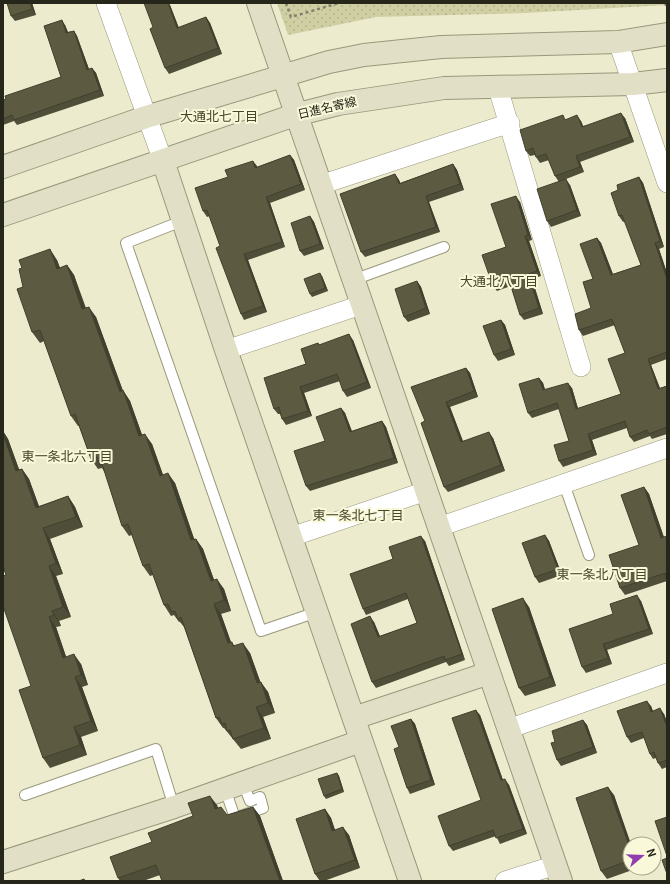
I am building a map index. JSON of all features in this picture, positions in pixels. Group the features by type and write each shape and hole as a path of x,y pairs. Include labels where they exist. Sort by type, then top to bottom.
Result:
{"street":[{"path":"106,3 146,118 163,161 226,350 410,881"},
{"path":"258,3 283,74 295,115 558,873 506,881"},
{"path":"3,167 146,118 283,74 329,62 357,57 441,47 618,42 667,34"},
{"path":"618,42 667,183"},
{"name":"日進名寄線","path":"3,215 295,115 338,104 444,88 633,84 667,80"},
{"path":"498,88 510,123 581,367"},
{"path":"320,185 510,123"},
{"path":"226,350 361,305"},
{"path":"438,527 667,448"},
{"path":"291,537 426,491"},
{"path":"354,718 489,673"},
{"path":"508,729 667,673"},
{"path":"3,862 174,807 361,741"}],"lane":[{"path":"182,221 126,243 261,631 317,612"},
{"path":"353,280 444,247"},
{"path":"564,484 589,555"},
{"path":"25,795 156,749 174,807"}],"path":[{"path":"286,3 291,16 339,3"},
{"path":"665,3 667,8"}],"green space":[{"path":"277,3 667,3 667,5 525,13 376,17 288,35"}],"building":[{"path":"7,3 30,3 32,9 11,16"},
{"path":"144,3 168,3 177,28 206,17 218,48 165,68 150,29 153,27"},
{"path":"62,20 66,33 74,31 87,70 92,68 100,90 14,120 12,115 3,119 3,100 6,99 5,96 61,77 44,26"},
{"path":"621,113 630,137 576,156 580,167 555,176 546,154 536,157 533,148 526,151 520,130 563,115 565,120 577,115 582,127"},
{"path":"290,155 301,184 266,197 282,242 244,254 263,306 241,314 216,248 220,246 207,210 203,211 195,188 228,177 225,170 253,161 255,168"},
{"path":"453,164 460,184 426,196 436,227 361,252 340,194 395,174 399,184"},
{"path":"639,177 660,241 655,243 667,279 667,352 648,359 658,389 667,386 667,427 649,434 647,430 630,437 625,421 588,434 593,450 559,461 554,445 569,441 557,403 528,413 519,384 539,378 543,390 568,383 576,409 621,394 608,359 625,353 612,319 579,330 575,314 591,308 583,282 593,279 580,244 597,238 611,275 641,265 622,215 619,216 611,193 618,190 617,185"},
{"path":"566,179 577,210 547,221 537,189"},
{"path":"516,196 528,235 525,236 537,271 528,274 539,308 520,315 509,280 493,286 482,255 506,247 491,204"},
{"path":"310,216 320,244 300,251 291,223"},
{"path":"50,249 57,269 67,265 82,309 89,307 120,392 123,390 139,436 145,434 160,476 168,473 191,540 196,539 211,581 217,579 224,600 214,604 228,643 232,642 233,646 243,643 257,683 261,682 268,703 256,707 264,728 233,739 230,730 227,731 225,723 222,724 219,717 216,718 181,617 178,619 175,611 172,612 168,604 164,605 149,564 143,566 128,524 122,526 102,464 100,465 97,457 91,459 75,414 71,416 40,330 32,332 17,289 23,287 19,269 22,268 19,260"},
{"path":"320,273 325,288 310,294 304,279"},
{"path":"417,281 426,308 404,317 395,289"},
{"path":"501,320 511,349 494,355 483,326"},
{"path":"349,334 367,382 343,391 337,374 300,387 308,411 282,419 279,407 274,409 264,378 306,364 301,349 318,343 319,345"},
{"path":"466,368 474,391 446,402 461,442 489,432 501,465 444,487 421,423 425,421 411,387"},
{"path":"341,408 350,432 382,421 394,458 306,486 294,451 325,441 316,417"},
{"path":"3,434 16,471 22,469 36,508 68,496 76,517 43,528 56,563 49,566 63,607 52,611 54,615 49,617 63,658 74,654 81,675 75,677 91,721 74,727 80,745 43,758 19,690 31,686 3,606 3,576 6,575 3,566"},
{"path":"644,487 661,538 667,536 667,580 665,573 620,588 609,555 639,545 621,495"},
{"path":"545,535 558,569 535,577 522,543"},
{"path":"421,536 462,654 445,660 444,656 372,682 351,624 370,616 378,637 417,623 406,593 363,609 350,574 393,559 389,547"},
{"path":"637,595 649,629 603,644 608,658 582,667 569,629 613,614 610,604"},
{"path":"523,598 550,677 519,688 492,609"},
{"path":"647,701 651,712 660,708 667,727 667,760 658,763 654,752 650,754 642,732 627,737 617,711"},
{"path":"476,710 501,780 505,779 523,829 496,838 493,830 449,846 438,816 481,800 452,718"},
{"path":"411,719 431,780 407,788 394,749 399,747 391,726"},
{"path":"583,720 593,747 557,760 551,743 555,742 552,731"},
{"path":"337,773 342,789 324,796 318,779"},
{"path":"608,787 626,836 622,836 622,863 601,871 576,798"},
{"path":"210,796 215,809 221,807 227,815 253,807 280,881 162,881 156,865 118,878 110,857 152,842 148,833 193,816 188,803"},
{"path":"325,809 332,831 343,827 355,860 315,874 296,819"},
{"path":"667,817 667,856 662,841 662,836 660,836 655,821"},
{"path":"667,858 667,874 662,860"}],"district":[{"name":"大通北七丁目","path":"219,116"},
{"name":"大通北八丁目","path":"499,281"},
{"name":"東一条北六丁目","path":"67,456"},
{"name":"東一条北七丁目","path":"358,515"},
{"name":"東一条北八丁目","path":"602,574"}]}
